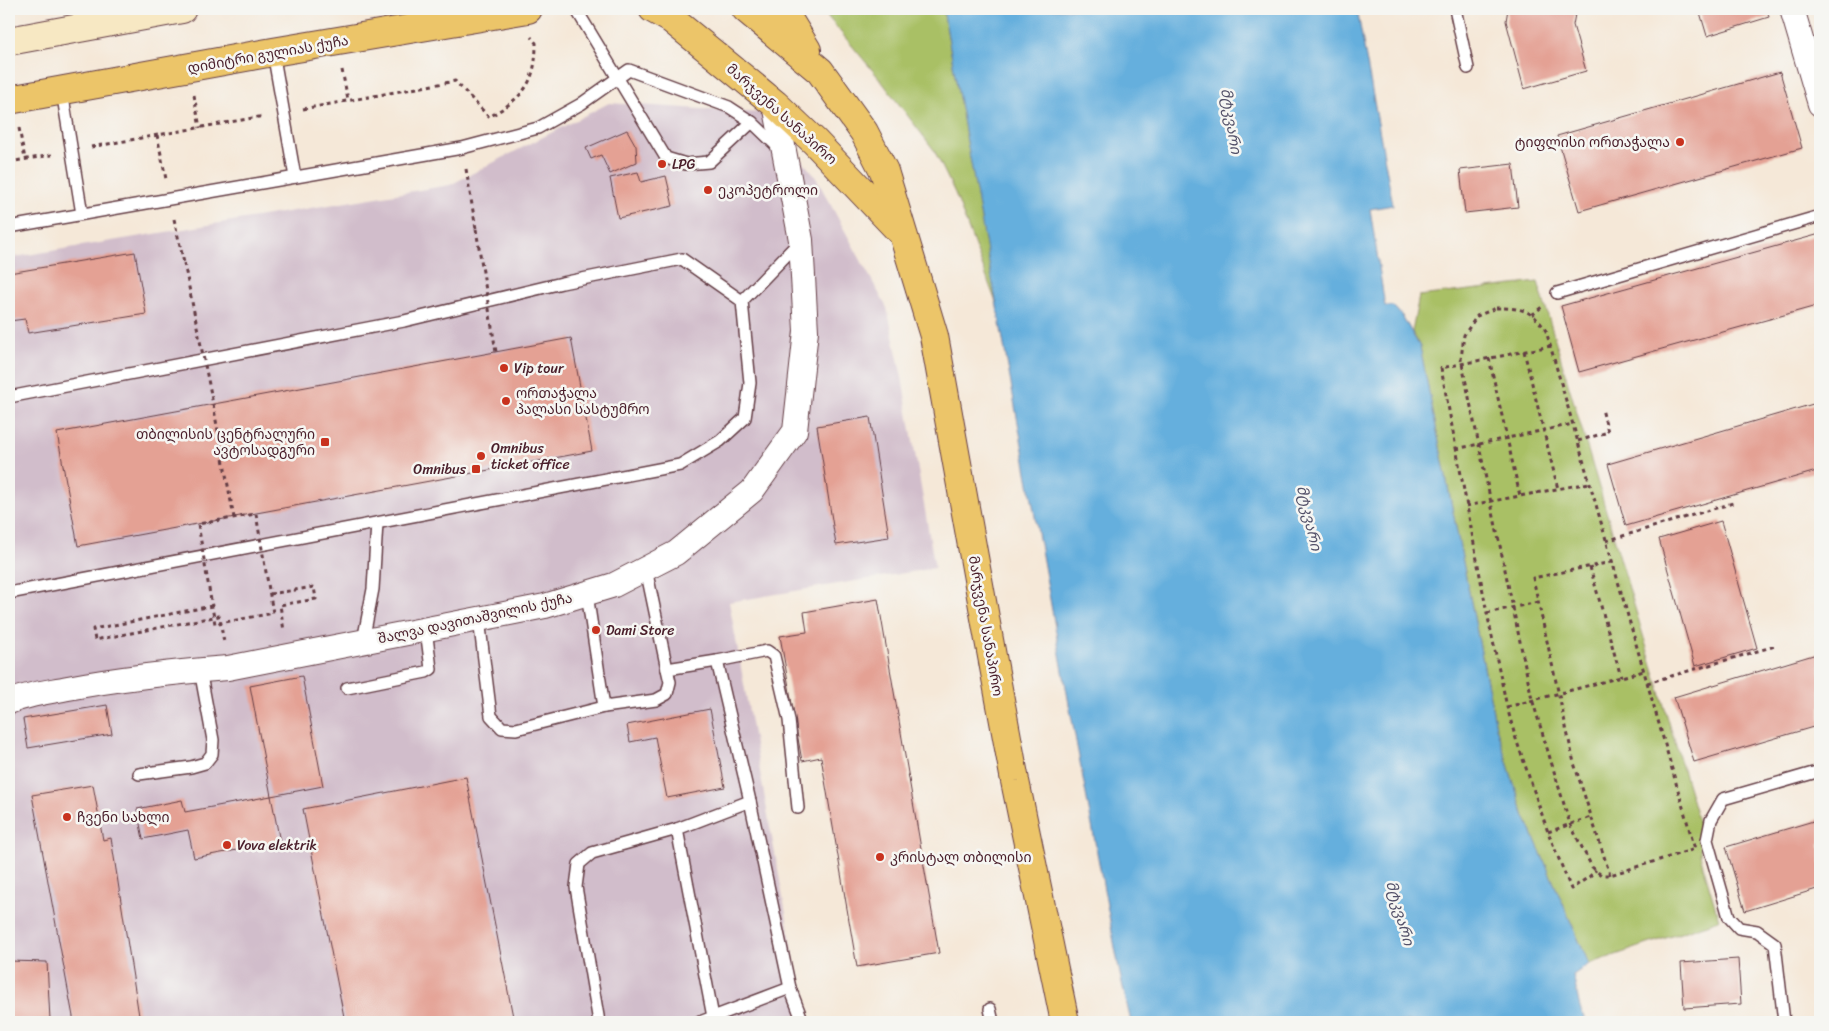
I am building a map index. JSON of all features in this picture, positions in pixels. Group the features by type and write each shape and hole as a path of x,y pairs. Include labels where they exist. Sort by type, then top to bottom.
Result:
{"highway":[{"name":"მარჯვენა სანაპირო","path":"653,9 671,19 775,104 816,142 901,232"},
{"name":"მარჯვენა სანაპირო","path":"746,9 820,71 868,140 884,171 934,336 996,678 1065,1022"},
{"path":"782,9 820,71"},
{"name":"დიმიტრი გულიას ქუჩა","path":"9,100 274,52 528,21"}],"main road":[{"path":"9,41 182,9"}],"street":[{"path":"1792,9 1820,104"},
{"name":"შალვა დავითაშვილის ქუჩა","path":"9,702 20,697 89,684 228,668 545,606 614,585 676,554 752,491 794,431 806,331 799,232 775,104"}],"lane":[{"path":"576,9 666,158 686,164 709,162 752,122"},
{"path":"1454,9 1468,68"},
{"path":"274,52 295,177"},
{"path":"9,227 462,148 538,128 581,104 629,70 729,107 752,122 784,154"},
{"path":"62,91 82,214"},
{"path":"1557,293 1820,216"},
{"path":"9,593 680,465 720,441 745,418 750,383 742,301 799,232"},
{"path":"9,398 24,393 404,321 562,283 682,259 742,301"},
{"path":"363,641 373,589 377,523"},
{"path":"479,619 491,716 502,728 516,729 604,707 656,700 667,694 670,682 646,569"},
{"path":"587,594 604,707"},
{"path":"347,688 426,672 431,669 426,629"},
{"path":"667,669 767,652 774,656 789,720 798,808"},
{"path":"717,661 750,801 790,988 803,1022"},
{"path":"139,774 191,767 205,763 212,754 213,740 200,670"},
{"path":"1784,1022 1775,944 1756,931 1739,928 1729,917 1707,840 1711,820 1723,799 1820,771"},
{"path":"600,1022 576,887 579,864 592,853 677,829 750,801"},
{"path":"677,829 713,1017"},
{"path":"700,1022 790,988"},
{"path":"990,1009 993,1022"}],"path":[{"path":"298,110 456,81 489,117 510,105 526,87 534,72 536,42 528,21"},
{"path":"333,69 342,67 348,100"},
{"path":"194,95 200,128"},
{"path":"83,149 270,115"},
{"path":"19,127 25,159"},
{"path":"462,148 496,352"},
{"path":"9,162 55,154"},
{"path":"184,263 234,518"},
{"path":"1496,308 1519,308 1537,318 1546,331 1551,346 1695,848 1610,875 1601,875 1592,867 1570,824 1532,699 1462,359 1464,334 1477,316 1496,308"},
{"path":"1551,346 1441,368 1487,613 1515,736 1548,832 1571,889 1590,877 1596,870"},
{"path":"1524,352 1558,489"},
{"path":"1489,358 1520,496"},
{"path":"1578,441 1608,432 1602,409"},
{"path":"1456,449 1573,424"},
{"path":"1466,506 1590,483"},
{"path":"1606,540 1733,503"},
{"path":"256,514 274,613 215,624 198,524 234,518 256,514"},
{"path":"1610,875 1574,763 1533,578 1612,562"},
{"path":"1590,567 1621,677"},
{"path":"270,594 314,587 316,599 280,605 284,627"},
{"path":"1487,613 1538,602"},
{"path":"212,606 92,629 95,640 219,616 228,668"},
{"path":"1647,683 1775,646"},
{"path":"1507,707 1644,671"},
{"path":"1548,832 1591,817"}],"shaded area":[{"path":"609,103 761,113 815,176 887,308 902,378 935,568 729,602 804,1013 772,1022 9,1022 9,258 450,185"}],"green space":[{"path":"828,9 943,9 997,305 955,193 934,150 879,78 823,11"},
{"path":"1538,282 1701,830 1700,855 1719,920 1589,964 1523,812 1496,727 1420,347 1412,332 1419,296"}],"water":[{"name":"მტკვარი","path":"943,9 1357,9 1393,205 1370,209 1385,306 1393,306 1403,317 1420,347 1496,727 1523,812 1589,964 1573,975 1580,1008 1586,1022 1131,1022 1120,974 1069,704"}],"building":[{"path":"1508,9 1576,9 1573,25 1586,71 1524,89 1506,21"},
{"path":"1699,9 1767,9 1769,17 1707,36"},
{"name":"ტიფლისი ორთაჭალა","path":"1780,72 1802,148 1579,211 1557,136"},
{"path":"627,130 636,146 637,162 610,174 601,155 591,159 586,148"},
{"path":"1513,164 1518,207 1465,213 1460,170"},
{"path":"638,172 641,182 666,176 673,206 618,218 610,178"},
{"path":"1820,234 1820,305 1579,372 1561,306"},
{"path":"135,252 146,314 28,333 25,319 9,321 9,273"},
{"name":"თბილისის ცენტრალური ავტოსადგური","path":"571,338 592,451 78,546 57,433"},
{"path":"1820,402 1820,470 1626,526 1608,464"},
{"path":"870,417 889,537 836,545 817,426"},
{"path":"1721,521 1757,648 1695,666 1659,539"},
{"name":"კრისტალ თბილისი","path":"878,599 939,953 857,967 821,757 802,761 780,636 807,632 804,612"},
{"path":"1820,653 1820,725 1694,762 1674,697"},
{"path":"302,676 323,786 271,796 250,686"},
{"path":"107,705 112,734 28,748 23,719"},
{"path":"710,709 725,787 667,798 655,737 630,742 627,725"},
{"path":"466,777 514,1022 345,1022 303,809"},
{"path":"93,785 103,840 111,838 140,1022 74,1022 32,795"},
{"path":"271,796 280,842 194,858 188,830 143,839 137,809 182,800 185,812"},
{"path":"1820,819 1820,888 1745,911 1726,847"},
{"path":"1738,959 1741,1004 1684,1008 1681,963"},
{"path":"9,961 47,962 50,1020 57,1020 57,1022 32,1022 32,1019 9,1019"}],"place":[{"name":"ტიფლისი ორთაჭალა","path":"1680,142"},
{"name":"LPG","path":"662,164"},
{"name":"ეკოპეტროლი","path":"708,190"},
{"name":"Vip tour","path":"504,368"},
{"name":"ორთაჭალა პალასი სასტუმრო","path":"506,401"},
{"name":"თბილისის ცენტრალური ავტოსადგური","path":"325,442"},
{"name":"Omnibus ticket office","path":"481,456"},
{"name":"Omnibus","path":"476,469"},
{"name":"Dami Store","path":"596,630"},
{"name":"ჩვენი სახლი","path":"67,817"},
{"name":"Vova elektrik","path":"227,845"},
{"name":"კრისტალ თბილისი","path":"880,857"}]}
